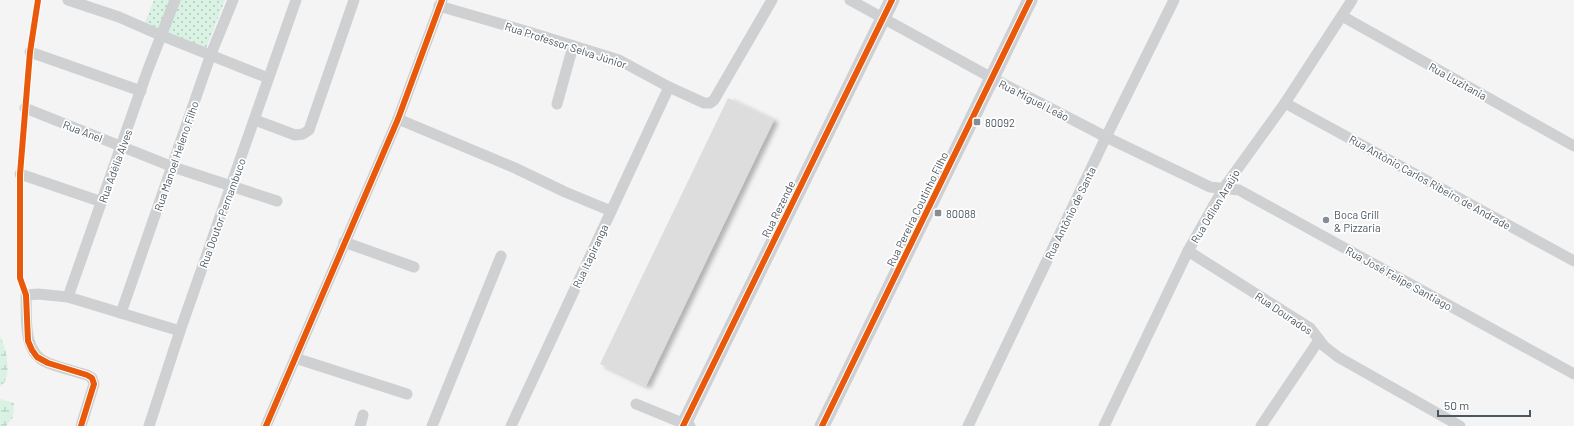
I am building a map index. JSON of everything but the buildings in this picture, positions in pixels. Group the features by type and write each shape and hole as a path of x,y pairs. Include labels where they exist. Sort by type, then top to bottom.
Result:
{"street":[{"path":"68,0 97,4 160,35 211,54 268,78"},
{"name":"Rua Adélia Alves","path":"68,297 160,35 175,0"},
{"name":"Rua Manoel Heleno Filho","path":"121,313 173,168 211,54 233,0"},
{"name":"Rua Doutor Pernambuco","path":"149,426 180,331 296,0"},
{"path":"255,120 296,135 303,134 309,130 354,0"},
{"name":"Rua Professor Selva Júnior","path":"441,3 619,60 669,87 704,103 710,103 714,100 772,0"},
{"name":"Rua Miguel Leão","path":"850,0 882,19 992,78 1106,137 1210,187 1223,189"},
{"name":"Rua Rezende","path":"686,425 892,0"},
{"name":"Rua Pereira Coutinho Filho","path":"822,426 1030,0"},
{"name":"Rua Antônio de Santa","path":"968,426 1106,137 1174,0"},
{"name":"Rua Odilon Araújo","path":"1104,426 1188,251 1223,189 1285,102 1352,0"},
{"path":"266,426 398,119 441,3"},
{"name":"Rua Luzitania","path":"1342,16 1574,146"},
{"path":"557,104 573,46"},
{"path":"30,52 141,91"},
{"name":"Rua Itapiranga","path":"511,426 669,87"},
{"name":"Rua Antônio Carlos Ribeiro de Andrade","path":"1285,102 1574,261"},
{"name":"Rua Anel","path":"25,108 122,146 173,168 277,201"},
{"path":"398,119 515,168 611,212"},
{"path":"20,174 102,202"},
{"name":"Rua José Felipe Santiago","path":"1223,189 1239,190 1574,374"},
{"path":"344,242 414,267"},
{"name":"Rua Dourados","path":"1188,251 1310,328 1324,346 1338,357 1460,426"},
{"path":"432,426 501,256"},
{"path":"81,426 94,384 92,378 87,374 48,363 37,357 28,340 26,295 38,294 68,297 180,331"},
{"path":"1261,426 1320,340"},
{"path":"295,358 408,394"},
{"path":"636,404 686,425"},
{"path":"360,426 363,415"}],"green space":[{"path":"154,0 225,0 205,51 144,25"},
{"path":"0,336 6,351 8,369 6,380 0,387"},
{"path":"0,399 14,403 13,417 6,426 0,426"}],"cycle path":[{"path":"38,0 30,52 20,174 20,278 26,295 28,341 37,357 48,363 87,375 92,378 94,384 81,426"},
{"path":"266,426 398,119 442,0"},
{"path":"683,426 892,0"},
{"path":"822,426 1030,0"}],"place":[{"name":"80092","path":"977,122"},
{"name":"80088","path":"938,213"},
{"name":"Boca Grill & Pizzaria","path":"1326,220"}]}
